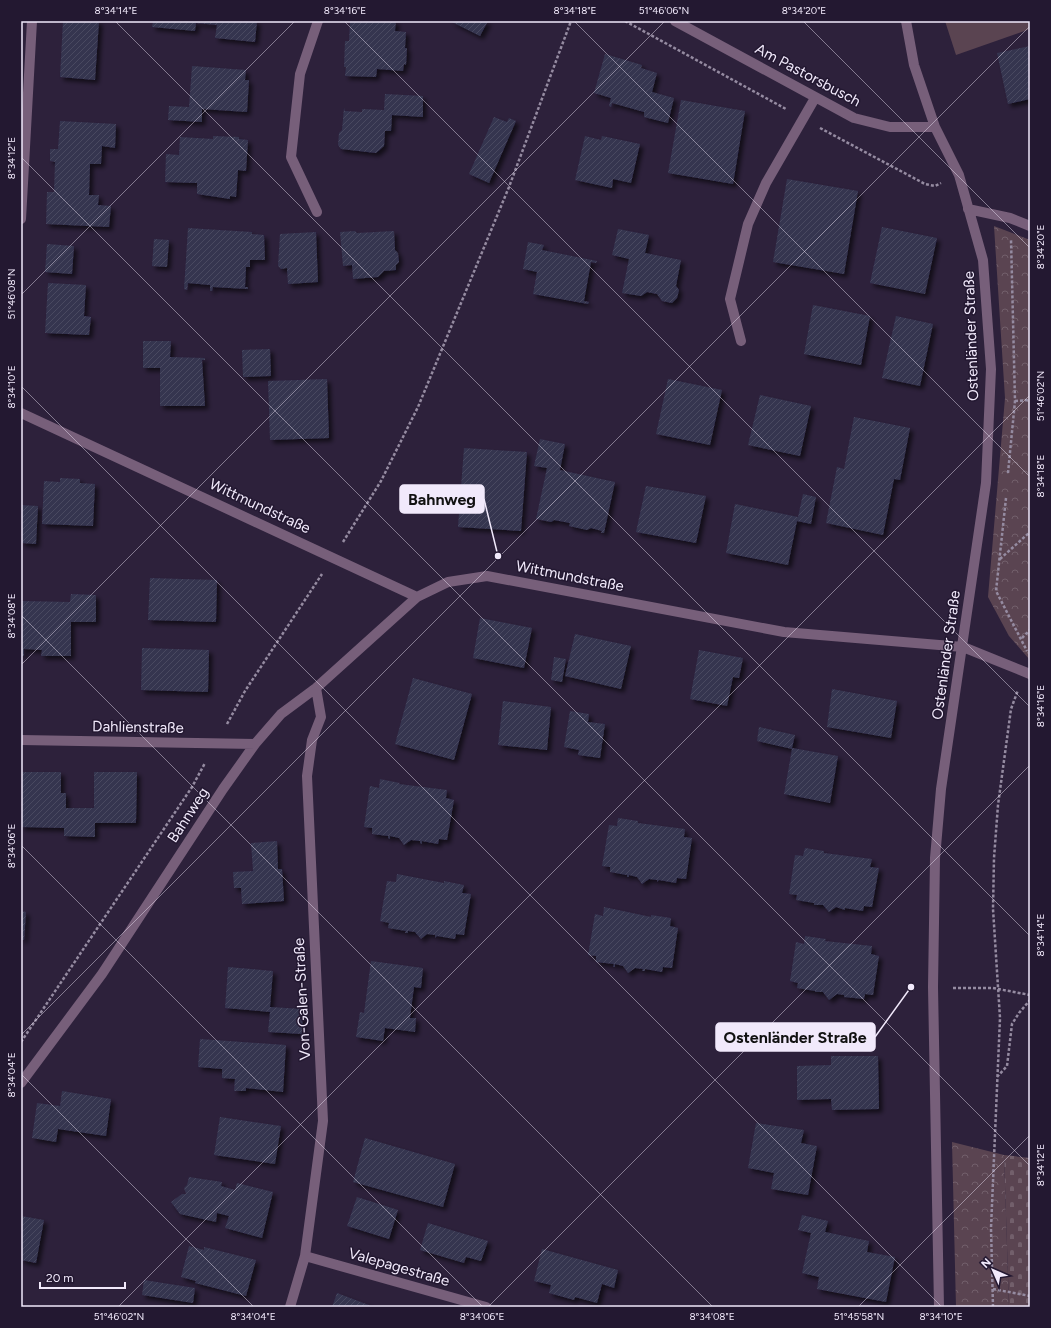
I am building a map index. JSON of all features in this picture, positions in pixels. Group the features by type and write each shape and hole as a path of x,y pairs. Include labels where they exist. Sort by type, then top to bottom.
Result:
{"street":[{"path":"21,219 32,21"},
{"path":"317,212 291,157 300,74 318,21"},
{"name":"Am Pastorsbusch","path":"675,21 854,118 890,126 935,127"},
{"name":"Ostenländer Straße","path":"906,21 914,65 935,127 958,175 983,260 991,369 986,483 941,789 935,858 932,988 939,1307"},
{"path":"741,341 730,299 748,224 766,183 815,98"},
{"path":"968,209 1010,218 1030,226"},
{"name":"Wittmundstraße","path":"21,413 334,556 417,597 448,582 487,576 784,632 963,647 1030,674"},
{"name":"Bahnweg","path":"21,1083 102,974 223,789 255,744 281,714 316,688 417,597"},
{"name":"Von-Galen-Straße","path":"290,1307 305,1256 323,1121 307,776 312,740 320,717 316,688"},
{"name":"Dahlienstraße","path":"21,740 255,744"},
{"name":"Valepagestraße","path":"305,1256 486,1307"}],"path":[{"path":"21,1042 192,787 245,691 334,556 381,481 418,407 509,187 571,21"},
{"path":"625,21 925,184 935,186"},
{"path":"1015,401 1030,400"},
{"path":"1029,656 1022,638 996,591 1000,559 1030,532"},
{"path":"1022,638 1030,630"},
{"path":"993,1307 994,1289 991,1228 996,1077 1000,1018 993,909 994,858 998,805 1011,710 1019,687"},
{"path":"958,988 999,989 1030,996"},
{"path":"996,1077 1007,1066 1012,1024 1030,1000"},
{"path":"994,1289 1030,1296"}],"green space":[{"path":"945,21 1030,21 1030,29 956,55"},
{"path":"994,226 1030,240 1030,660 1009,636 988,597 1005,398"},
{"path":"952,1142 1004,1155 1009,1307 956,1307"},
{"path":"1004,1155 1030,1158 1030,1307 1009,1307"}],"building":[{"path":"63,21 99,21 95,80 60,77"},
{"path":"153,21 257,21 255,42 215,38 217,25 196,23 195,31 152,27"},
{"path":"350,21 396,21 395,31 406,32 406,65 404,64 403,71 377,69 376,77 345,76 345,41 349,41"},
{"path":"450,21 488,21 480,36"},
{"path":"1030,46 1030,99 1008,104 997,53"},
{"path":"605,54 642,65 641,68 657,73 652,92 674,98 668,123 644,117 644,112 612,103 611,107 609,106 611,98 594,93"},
{"path":"192,66 246,70 245,80 249,80 247,112 202,109 202,122 168,120 169,106 189,107"},
{"path":"385,94 423,96 423,117 392,115 391,131 385,131 384,146 376,153 341,149 338,145 339,133 342,130 344,108 345,111 362,112 362,109 384,110"},
{"path":"681,100 745,111 733,184 668,173"},
{"path":"494,117 507,122 509,118 516,121 489,183 469,174"},
{"path":"60,121 116,124 115,148 102,146 101,164 90,164 89,195 99,195 98,205 111,206 109,227 46,224 47,192 54,192 55,162 50,161 50,149 58,149"},
{"path":"213,136 239,137 239,139 248,140 246,171 238,170 236,197 230,196 230,199 197,194 197,183 165,182 166,154 179,155 180,137 213,139"},
{"path":"585,136 601,140 602,136 640,144 631,183 613,179 612,188 575,180"},
{"path":"787,179 858,191 844,274 773,262"},
{"path":"882,227 937,238 925,294 870,283"},
{"path":"188,228 252,232 252,234 264,235 265,260 250,260 250,267 246,267 245,287 248,287 248,289 213,287 212,291 210,291 210,285 188,283 187,290 184,289"},
{"path":"618,229 649,235 645,253 681,260 676,286 679,290 677,298 672,303 662,301 657,294 647,292 641,296 622,293 629,259 612,255"},
{"path":"355,231 357,233 394,231 395,250 398,253 399,262 396,265 396,270 384,271 378,277 353,279 352,265 343,266 340,232"},
{"path":"316,232 318,282 288,284 287,268 281,269 278,266 280,234"},
{"path":"154,239 169,240 167,267 152,266"},
{"path":"528,242 544,245 542,250 597,261 596,263 591,262 584,301 589,302 588,304 533,294 537,272 523,269"},
{"path":"47,244 74,246 72,274 45,272"},
{"path":"48,283 86,285 84,316 91,317 89,335 45,333"},
{"path":"813,305 870,316 861,365 804,354"},
{"path":"896,316 933,324 920,386 882,378"},
{"path":"143,341 171,341 170,357 205,358 205,360 202,360 205,406 160,406 160,368 143,368"},
{"path":"270,349 271,376 243,377 242,350"},
{"path":"327,379 329,438 270,440 268,381"},
{"path":"668,379 722,390 710,445 656,434"},
{"path":"760,395 811,406 800,456 748,445"},
{"path":"854,417 910,428 900,480 894,479 883,535 826,523 837,467 844,469"},
{"path":"540,439 565,444 560,470 615,482 604,533 591,528 587,530 569,526 570,523 554,520 551,522 536,519 547,468 534,466"},
{"path":"464,448 527,452 521,531 458,527"},
{"path":"60,478 80,479 80,483 95,484 93,526 42,524 44,481 60,482"},
{"path":"646,486 706,496 696,543 636,532"},
{"path":"803,494 816,497 811,524 797,521 788,565 726,553 735,504 798,517"},
{"path":"21,505 38,506 36,544 21,543"},
{"path":"150,578 217,580 216,622 148,620"},
{"path":"71,594 96,595 96,622 71,622 71,656 41,656 42,650 24,649 24,656 21,656 22,601 70,602"},
{"path":"480,618 532,628 524,668 473,658"},
{"path":"575,634 631,646 621,689 565,676"},
{"path":"142,648 209,650 208,692 141,690"},
{"path":"699,650 743,658 739,678 733,677 727,706 690,699"},
{"path":"554,657 566,659 562,682 551,680"},
{"path":"413,678 472,694 454,760 395,744"},
{"path":"832,689 897,701 891,738 827,727"},
{"path":"503,701 551,707 547,750 498,745"},
{"path":"570,711 589,714 588,722 605,724 600,758 578,755 579,750 564,747"},
{"path":"759,727 795,735 792,748 838,756 830,803 784,794 792,749 757,741"},
{"path":"21,772 61,772 61,793 66,793 66,808 94,808 94,772 137,772 136,823 95,823 95,837 64,836 64,828 21,827"},
{"path":"380,779 400,783 399,784 447,790 446,798 454,800 447,840 439,839 438,844 422,841 422,844 420,841 411,840 404,845 399,838 390,836 390,839 388,836 372,834 372,828 364,827 370,786 379,788"},
{"path":"618,818 638,821 638,823 685,829 684,837 692,838 686,879 677,878 676,883 659,880 657,882 657,880 649,879 642,884 637,877 629,875 629,877 627,877 627,875 610,872 610,867 602,866 609,825 617,826"},
{"path":"277,841 278,869 282,869 284,901 242,904 241,888 234,888 233,872 253,871 251,843"},
{"path":"805,848 824,851 824,853 872,859 870,867 879,868 872,907 864,906 863,911 845,908 845,910 836,907 829,912 823,905 814,905 814,903 796,900 797,895 789,894 795,855 803,856"},
{"path":"397,874 444,883 444,881 464,885 462,893 471,894 464,935 456,934 455,939 437,936 435,938 435,935 427,934 421,939 415,932 408,931 408,933 405,933 406,931 388,928 389,923 380,921 387,881 396,882"},
{"path":"604,907 651,917 651,915 671,918 670,926 678,928 672,968 663,967 662,972 645,969 645,971 642,971 643,969 635,968 628,973 623,966 615,964 615,967 613,967 614,964 596,962 596,956 588,955 595,914 603,916"},
{"path":"21,911 26,912 24,940 21,940"},
{"path":"805,936 826,939 825,941 872,946 871,954 879,956 873,995 865,994 864,999 844,997 844,995 837,994 829,1000 823,992 815,992 797,988 798,983 790,981 796,942 804,944"},
{"path":"371,961 423,968 421,988 414,987 410,1018 416,1018 415,1032 385,1028 383,1041 356,1037 360,1012 364,1013"},
{"path":"228,967 273,971 270,1007 303,1009 302,1034 268,1032 270,1012 225,1008"},
{"path":"200,1039 286,1045 283,1092 246,1088 246,1091 234,1091 235,1079 222,1078 222,1069 198,1067"},
{"path":"831,1056 878,1056 879,1109 832,1110 831,1099 797,1100 797,1066 831,1065"},
{"path":"62,1091 111,1099 106,1136 58,1129 56,1142 32,1138 37,1103 60,1106"},
{"path":"220,1117 281,1126 275,1164 214,1155"},
{"path":"756,1123 804,1130 801,1143 817,1146 808,1195 771,1189 774,1173 748,1168"},
{"path":"365,1138 455,1164 443,1207 353,1182"},
{"path":"189,1177 222,1182 221,1186 235,1190 237,1183 273,1192 262,1238 225,1228 229,1216 217,1213 216,1222 180,1214 171,1202 182,1194 186,1194 184,1188 187,1185"},
{"path":"357,1197 398,1210 389,1239 347,1226"},
{"path":"802,1215 828,1221 825,1232 869,1241 867,1252 895,1257 886,1302 817,1289 819,1277 802,1273 811,1233 798,1230"},
{"path":"21,1216 44,1220 36,1263 21,1260"},
{"path":"428,1223 488,1241 481,1261 466,1257 464,1263 420,1250"},
{"path":"189,1246 204,1250 204,1247 256,1260 246,1296 195,1283 196,1281 181,1277"},
{"path":"542,1249 618,1270 614,1288 602,1284 597,1303 575,1297 574,1300 549,1293 551,1285 534,1281"},
{"path":"144,1280 195,1288 193,1303 142,1295"},
{"path":"337,1293 374,1307 332,1307"}],"place":[{"name":"Bahnweg","path":"498,556"},
{"name":"Ostenländer Straße","path":"911,987"}]}
